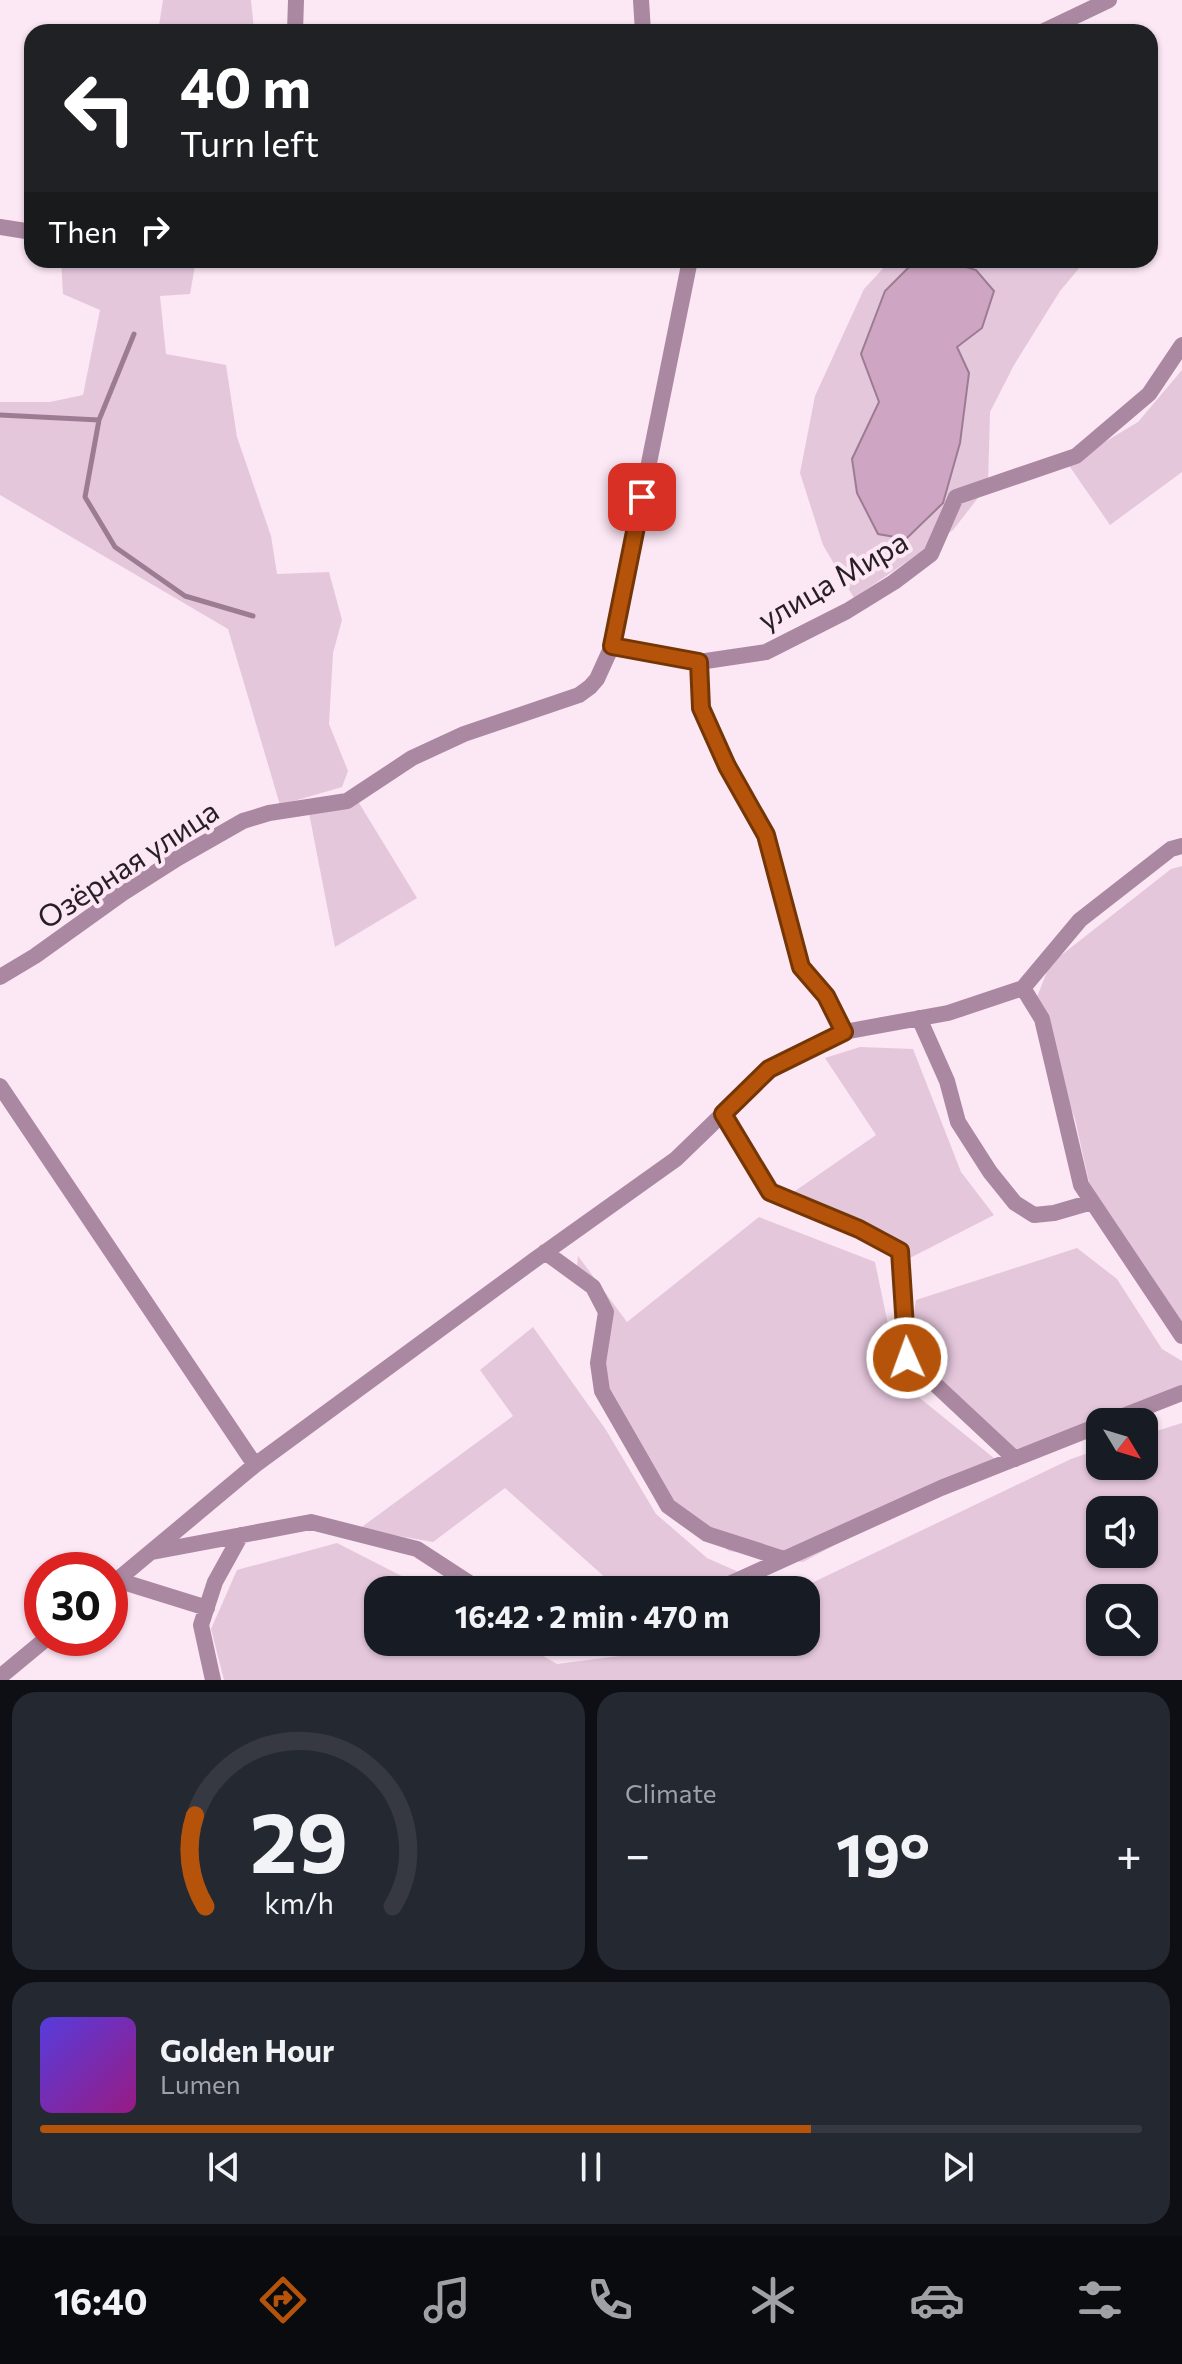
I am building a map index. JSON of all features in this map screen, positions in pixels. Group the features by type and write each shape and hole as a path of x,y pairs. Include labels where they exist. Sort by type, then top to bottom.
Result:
{"street":[{"path":"295,24 296,0"},
{"path":"641,0 642,24"},
{"path":"1059,24 1109,0"},
{"path":"0,227 24,231"},
{"name":"Озёрная улица","path":"0,977 123,893 243,821 269,813 347,801 412,758 464,734 579,695 590,687 612,646 688,268"},
{"name":"улица Мира","path":"612,646 699,662 766,652 847,611 931,554 956,497 1076,456 1149,394 1182,345"},
{"path":"699,662 701,708 727,766 766,835 801,967 826,996 844,1032"},
{"path":"128,1571 255,1465 676,1159 769,1069 844,1032 948,1013 1023,988 1080,920 1171,849 1182,846"},
{"path":"1023,988 1042,1019 1081,1185 1182,1336"},
{"path":"919,1018 947,1081 958,1122 990,1172 1015,1203 1034,1215 1054,1213 1092,1202"},
{"path":"0,1086 255,1465"},
{"path":"723,1114 770,1192 859,1229 900,1251 907,1358 1015,1459"},
{"path":"545,1252 593,1287 606,1312 598,1363 602,1391 668,1506 707,1534 784,1559"},
{"path":"1144,1408 1182,1393"},
{"path":"747,1576 941,1488 1086,1431"},
{"path":"150,1552 311,1522 417,1549 458,1576"},
{"path":"213,1680 201,1625 215,1582 241,1535"},
{"path":"128,1587 207,1608"},
{"path":"0,1677 25,1656"}],"shaded area":[{"path":"163,0 251,0 253,24 159,24"},
{"path":"61,268 195,268 190,294 160,296 166,354 226,365 237,437 271,536 277,574 329,572 342,620 333,653 329,724 348,771 342,787 280,805 228,629 0,495 0,402 50,402 83,395 100,310 63,294"},
{"path":"884,268 908,268 885,291 861,354 879,402 852,460 957,347 982,328 976,270 969,268 1079,268 1060,291 1014,365 990,412 988,485 953,530 854,598 823,545 800,473 815,396 864,289"},
{"path":"908,268 969,268 976,270 994,291 982,328 957,347 969,373 960,443 943,503 906,539 878,534 857,493 852,459 879,402 861,354 885,291"},
{"path":"1182,370 1182,472 1110,525 1068,464 1138,422"},
{"path":"359,803 417,898 335,947 309,813"},
{"path":"1182,866 1182,1335 1092,1196 1075,1119 1033,1007 1050,964 1171,869"},
{"path":"860,1047 913,1049 961,1172 994,1215 906,1260 782,1200 876,1135 825,1058"},
{"path":"759,1217 875,1262 900,1382 995,1459 803,1562 729,1551 666,1503 599,1395 608,1327 576,1274 578,1256 627,1322"},
{"path":"1077,1248 1117,1279 1162,1349 1182,1361 1182,1394 1143,1408 1086,1408 1086,1428 1015,1454 908,1348 916,1300"},
{"path":"533,1327 606,1430 656,1514 707,1558 748,1576 604,1576 505,1488 433,1542 359,1529 513,1416 480,1370"},
{"path":"1182,1423 1182,1680 224,1680 211,1629 237,1570 337,1543 402,1576 364,1576 364,1656 543,1656 557,1664 619,1656 820,1656 820,1579 1086,1454 1086,1480 1158,1480 1158,1431"}],"waterway":[{"path":"0,415 99,420 134,334"},
{"path":"99,420 85,497 115,547 185,596 253,616"}],"route":[{"path":"642,497 612,646 699,662 701,708 727,766 766,835 801,967 826,996 844,1032 769,1069 723,1114 770,1192 859,1229 900,1251 907,1358"}]}
